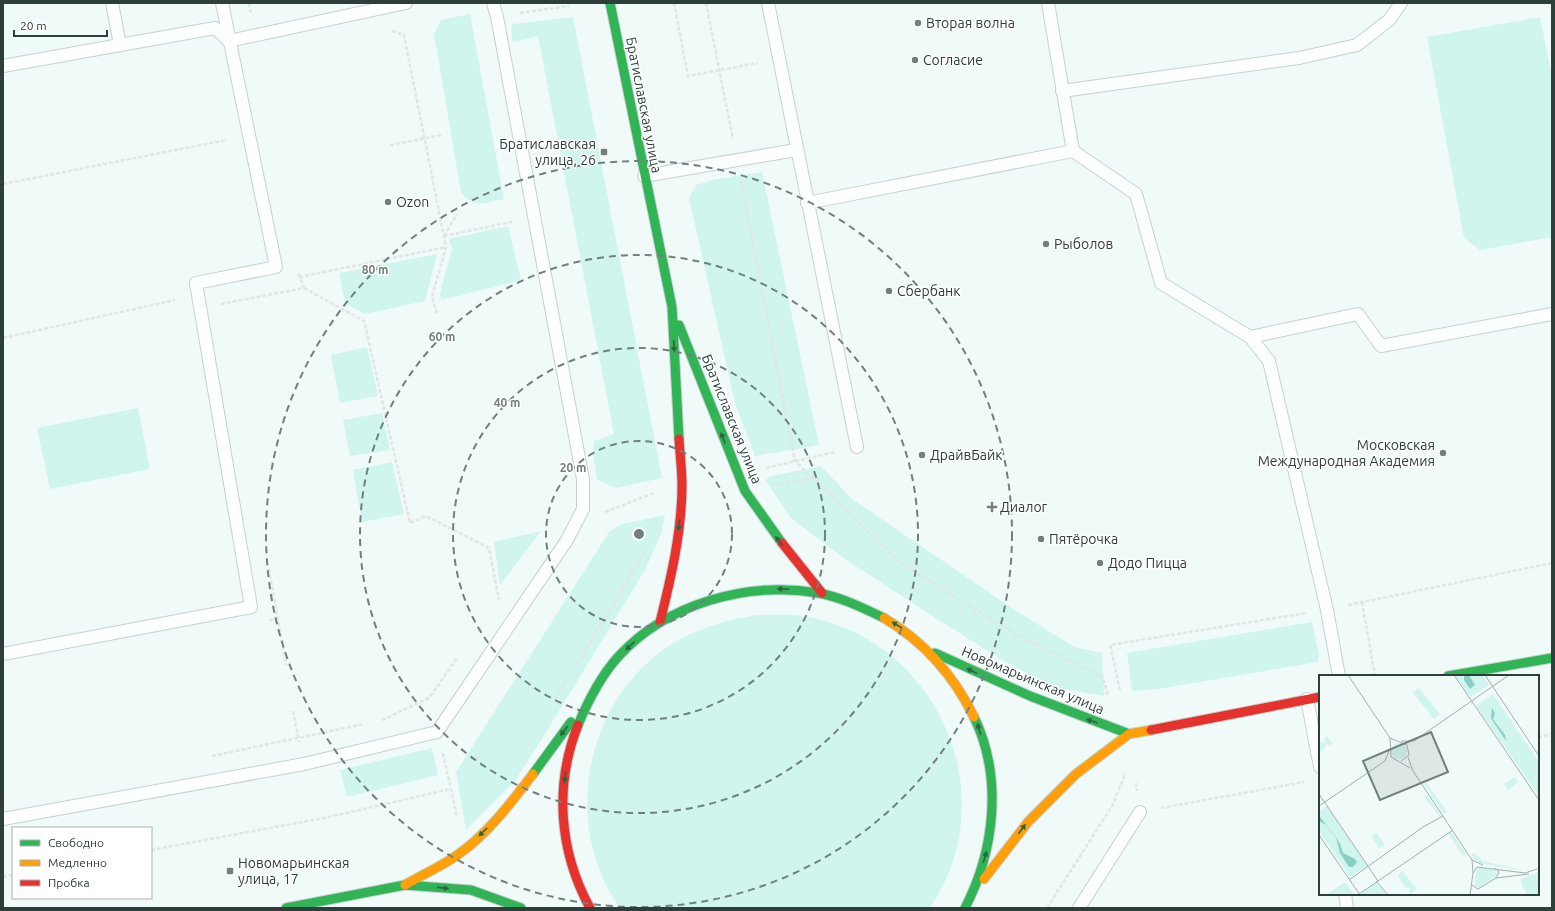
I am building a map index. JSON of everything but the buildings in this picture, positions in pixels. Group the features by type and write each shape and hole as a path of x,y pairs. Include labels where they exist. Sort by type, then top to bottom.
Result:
{"main road":[{"name":"Братиславская улица","path":"610,3 644,176 672,307 681,503 670,582 660,622"},
{"name":"Братиславская улица","path":"672,307 745,491 770,528 822,593"},
{"path":"405,885 447,863 486,830 510,805 588,700 602,677 619,656 639,638 660,622 698,603 738,592 780,588 822,593 851,601 879,613 904,629 927,649 959,689 977,722 989,764 993,808 987,852 973,894"},
{"name":"Новомарьинская улица","path":"927,649 995,682 1068,712 1129,734"},
{"path":"1454,675 1552,658"},
{"path":"965,908 973,894 1028,822 1076,774 1129,734 1319,697"},
{"path":"588,700 569,748 562,799 567,851 584,900 590,908"},
{"path":"286,908 405,885 471,890 521,908"}],"lane":[{"path":"112,3 120,44"},
{"path":"3,654 251,607 196,283 276,267 222,3"},
{"path":"229,41 406,3"},
{"path":"3,819 304,764 437,732 567,540 583,509 583,479 497,17 493,3"},
{"path":"768,3 780,59 796,150 857,447"},
{"path":"1048,3 1073,151 1136,194 1161,283 1250,337 1269,361 1327,610 1339,675"},
{"path":"1062,91 1299,58 1357,45 1389,20 1401,3"},
{"path":"3,66 215,28 229,41"},
{"path":"644,176 796,150"},
{"path":"807,203 1073,151"},
{"path":"1250,337 1358,314 1381,346 1552,314"},
{"path":"1307,700 1319,762"},
{"path":"1079,908 1140,812"},
{"path":"1345,895 1347,908"}],"path":[{"path":"674,3 688,76 780,59"},
{"path":"706,3 795,461 813,478"},
{"path":"497,17 569,6"},
{"path":"388,30 404,35 446,247 432,296 437,313"},
{"path":"3,184 249,135"},
{"path":"390,145 442,135"},
{"path":"444,236 457,214"},
{"path":"444,236 511,222 512,229"},
{"path":"276,267 299,277 446,247"},
{"path":"298,269 299,277 304,288 364,321 410,523 426,516 489,548 499,600"},
{"path":"221,312 220,304 304,288"},
{"path":"3,338 198,295"},
{"path":"761,469 857,447"},
{"path":"583,509 604,512 658,492"},
{"path":"268,564 286,665"},
{"path":"494,606 503,594"},
{"path":"1362,602 1375,675"},
{"path":"1110,645 1120,690"},
{"path":"380,721 429,698 459,655"},
{"path":"429,698 443,751 457,817"},
{"path":"293,711 304,764"},
{"path":"205,757 366,724"},
{"path":"1539,737 1552,734"},
{"path":"1140,812 1312,780"},
{"path":"152,850 329,817 450,789"}],"shaded area":[{"path":"470,14 504,199 486,203 475,203 470,201 461,192 434,34 441,20"},
{"path":"573,17 662,478 616,488 597,480 593,453 594,441 614,434 538,36 513,42 511,30 513,24"},
{"path":"1540,17 1552,76 1552,237 1480,250 1464,238 1427,37"},
{"path":"762,172 819,445 755,456 735,403 689,198 696,185 716,179"},
{"path":"508,226 521,280 441,300 440,294 452,248 449,239"},
{"path":"437,254 425,301 365,314 345,303 339,273"},
{"path":"367,347 378,396 340,403 331,355"},
{"path":"138,408 150,469 50,489 37,428"},
{"path":"382,413 390,450 350,456 343,420"},
{"path":"392,462 404,514 362,522 353,470"},
{"path":"821,466 852,499 1012,608 1074,647 1102,653 1104,696 1059,688 1005,662 848,561 791,518 765,480 772,476"},
{"path":"665,515 661,534 645,570 540,742 515,781 466,830 456,772 609,532 622,524"},
{"path":"541,531 500,585 494,542"},
{"path":"757,615 789,615 808,617 846,628 879,647 908,671 931,701 948,734 959,770 962,808 957,847 952,863 930,908 620,908 601,874 590,836 587,798 592,760 604,723 624,689 650,661 682,638 719,624"},
{"path":"1312,622 1319,654 1318,662 1158,689 1132,691 1127,653"},
{"path":"432,748 438,775 347,797 340,770"}],"traffic: fast":[{"path":"610,3 672,307 679,439"},
{"path":"679,325 745,491 782,543"},
{"path":"578,725 590,698 600,681 618,657 638,638 660,623 684,610 710,600 764,590 791,590 818,593 835,597 884,618"},
{"path":"935,653 1030,696 1129,734"},
{"path":"1454,675 1552,658"},
{"path":"965,908 975,886 983,862 989,838 992,813 992,789 989,764 983,740 974,717"},
{"path":"533,774 571,722"},
{"path":"286,908 405,885 471,890 521,908"}],"traffic: slow":[{"path":"884,618 912,637 936,661 957,687 974,717"},
{"path":"984,879 1028,822 1076,774 1129,734 1151,730"},
{"path":"405,885 450,860 467,848 507,807 533,774"}],"traffic: jam":[{"path":"660,622 672,571 682,502 679,439"},
{"path":"782,543 822,593"},
{"path":"1151,730 1319,697"},
{"path":"578,725 570,748 565,771 563,818 566,841 572,864 590,908"}],"place":[{"name":"Вторая волна","path":"918,23"},
{"name":"Согласие","path":"915,60"},
{"name":"Братиславская улица, 26","path":"604,152"},
{"name":"Ozon","path":"388,202"},
{"name":"Рыболов","path":"1046,244"},
{"name":"Сбербанк","path":"889,291"},
{"name":"Московская Международная Академия","path":"1443,453"},
{"name":"ДрайвБайк","path":"922,455"},
{"name":"Диалог","path":"992,507"},
{"name":"Пятёрочка","path":"1041,539"},
{"name":"Додо Пицца","path":"1100,563"},
{"name":"Новомарьинская улица, 17","path":"230,871"}]}
